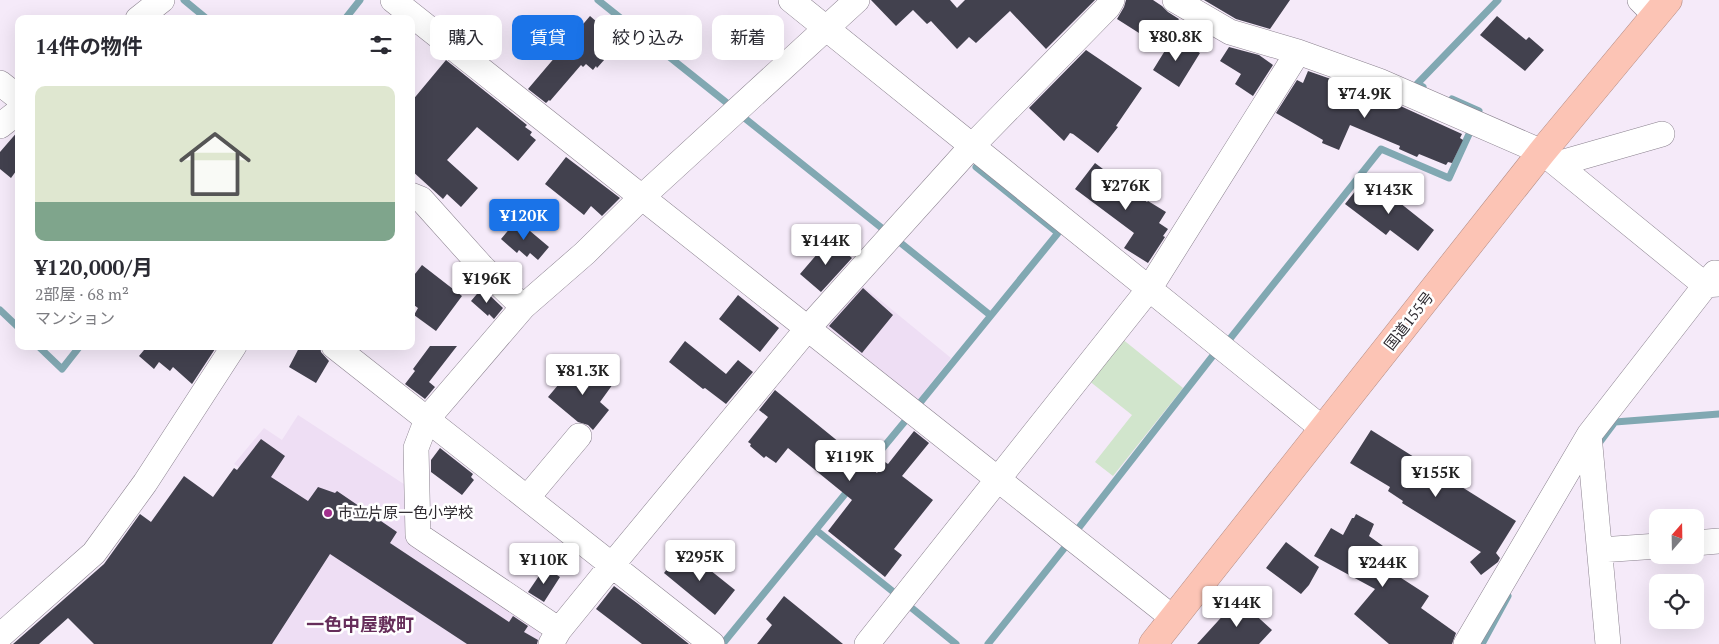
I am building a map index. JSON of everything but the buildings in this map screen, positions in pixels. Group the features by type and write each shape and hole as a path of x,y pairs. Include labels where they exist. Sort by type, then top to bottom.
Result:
{"highway":[{"name":"国道155号","path":"1153,644 1323,429 1549,158 1654,5"}],"street":[{"path":"143,15 162,0"},
{"path":"393,0 412,15"},
{"path":"791,0 1323,429"},
{"path":"857,0 642,197 585,253 523,307 427,420 416,448 418,535 555,637 612,565 808,328 972,146 1108,7 1112,0"},
{"path":"1175,0 1230,32 1298,52 1379,81 1549,158 1715,279 1589,435 1466,644"},
{"path":"415,17 1173,618"},
{"path":"868,644 1149,289 1298,52"},
{"path":"0,83 15,95"},
{"path":"0,126 15,114"},
{"path":"1549,158 1662,134"},
{"path":"415,196 422,199 482,268 523,307"},
{"path":"0,636 94,553 145,483 231,350"},
{"path":"339,350 712,644"},
{"path":"1589,435 1608,644"},
{"path":"527,498 578,436"},
{"path":"1704,542 1719,541"},
{"path":"1600,550 1649,547"}],"shaded area":[{"path":"857,281 951,358 916,402 826,332 825,316"},
{"name":"市立片原一色小学校","path":"298,415 410,488 412,540 539,625 540,639 537,644 172,644 264,483 234,464 264,428 282,440"}],"green space":[{"path":"1121,338 1183,388 1113,476 1095,462 1132,415 1088,380"}],"waterway":[{"path":"184,0 202,15"},
{"path":"348,15 360,0"},
{"path":"598,0 732,107"},
{"path":"1423,87 1417,84 1498,0"},
{"path":"1452,99 1479,111"},
{"path":"742,116 883,229"},
{"path":"1229,340 1381,149 1449,178 1470,132"},
{"path":"919,404 1058,233 976,167"},
{"path":"897,240 990,315"},
{"path":"0,310 15,324"},
{"path":"42,350 62,369 77,350"},
{"path":"1077,530 1215,353"},
{"path":"1600,442 1615,422 1719,414"},
{"path":"863,472 906,420"},
{"path":"725,641 850,488"},
{"path":"816,530 896,594"},
{"path":"988,644 1066,546"},
{"path":"1482,644 1508,596"},
{"path":"908,605 956,644"}],"place":[{"name":"市立片原一色小学校","path":"328,513"}],"district":[{"name":"一色中屋敷町","path":"360,625"}]}
